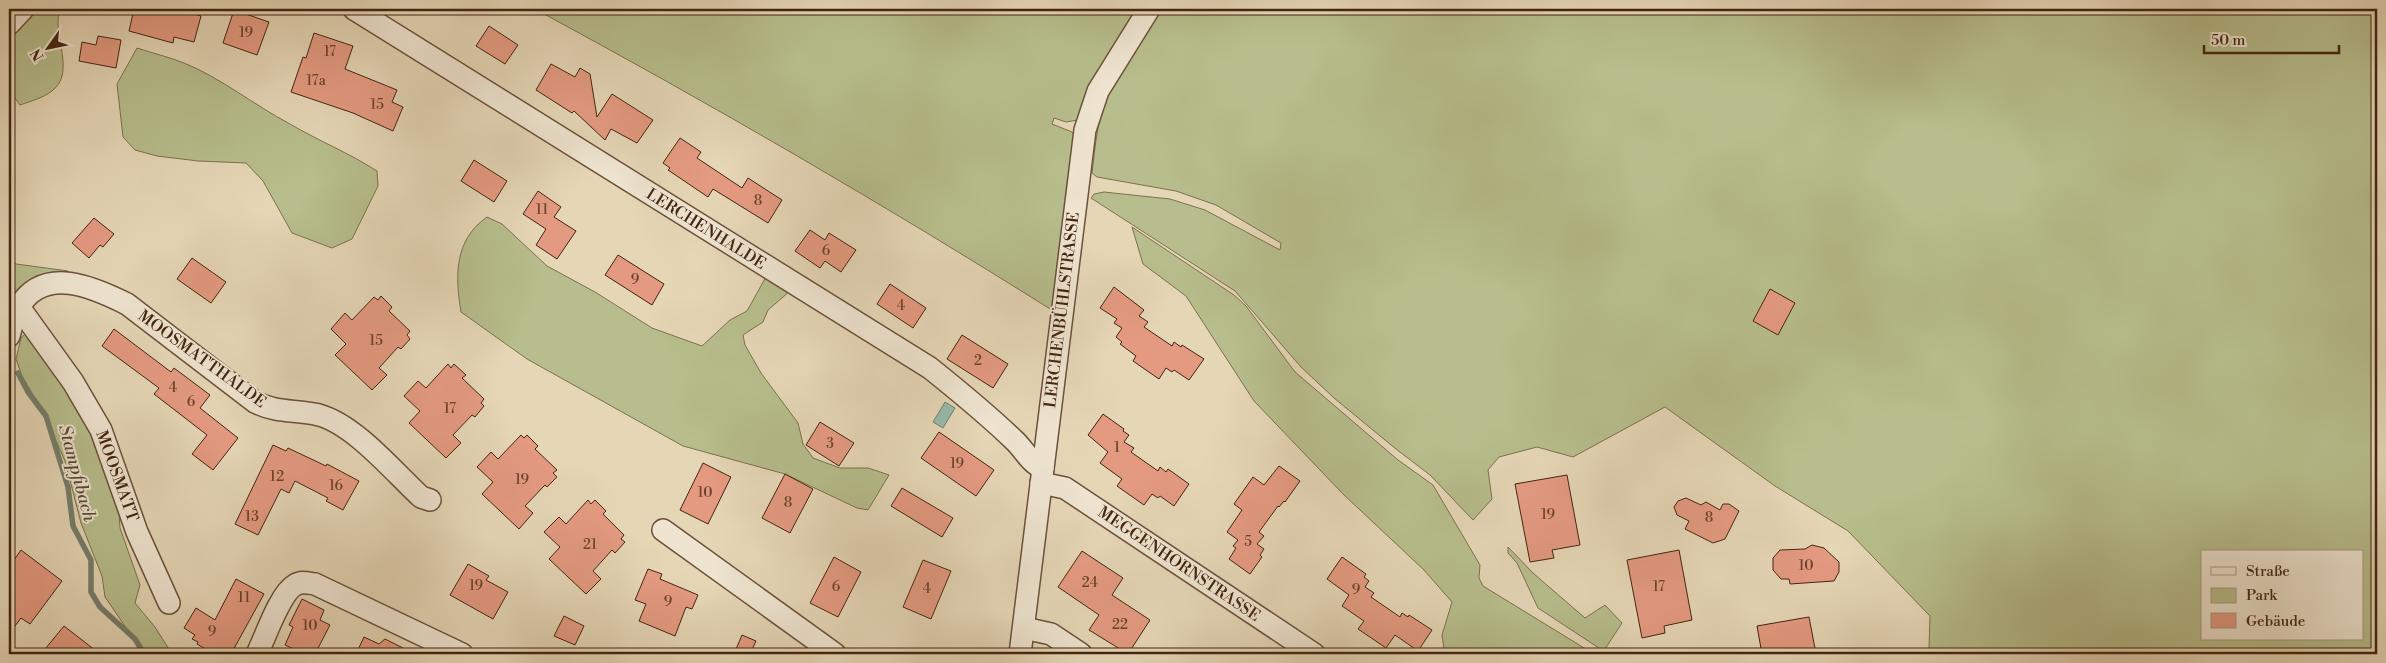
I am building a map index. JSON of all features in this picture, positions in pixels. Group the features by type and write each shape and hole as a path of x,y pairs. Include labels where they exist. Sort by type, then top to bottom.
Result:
{"street":[{"path":"9,24 23,9"},
{"name":"LERCHENHALDE","path":"354,9 930,368 982,408 1026,451 1042,475"},
{"name":"LERCHENBÜHLSTRASSE","path":"1020,654 1085,130 1098,91 1149,9"},
{"name":"MOOSMATTHALDE","path":"9,336 19,307 34,289 55,282 80,285 107,294 127,304 255,402 270,409 319,415 343,425 421,497 430,500"},
{"name":"MOOSMATT","path":"19,307 73,382 101,430 137,532 170,603"},
{"name":"MEGGENHORNSTRASSE","path":"1042,475 1066,488 1314,654"},
{"path":"663,530 835,654"},
{"path":"257,654 284,596 294,585 305,582 314,584 462,654"},
{"path":"1024,628 1052,634 1081,654"}],"green space":[{"path":"27,9 60,9 58,30 63,74 59,83 52,91 20,105 9,90 9,32"},
{"path":"535,9 1138,9 1096,76 1078,120 1066,122 1054,118 1052,124 1072,132 1075,136 1055,312 797,156 667,81"},
{"path":"1159,9 2377,9 2377,654 1922,654 1929,649 1930,616 1848,531 1775,486 1665,407 1573,457 1537,447 1499,457 1488,470 1492,499 1473,520 1430,475 1334,398 1301,367 1235,291 1091,198 1094,194 1104,192 1170,199 1205,210 1280,250 1281,243 1216,205 1176,191 1097,177 1092,173 1099,122 1106,97 1118,73 1146,34"},
{"path":"137,48 198,69 277,117 377,171 378,186 352,239 332,248 292,233 263,181 246,163 198,161 157,156 135,150 123,137 117,84"},
{"path":"487,217 502,224 547,266 595,292 652,328 702,346 730,320 747,311 767,275 790,291 768,310 763,322 743,335 745,345 761,373 798,423 803,444 813,458 840,468 868,468 889,475 868,510 857,508 785,474 683,446 527,359 461,312 458,285 459,260 468,236"},
{"path":"1132,227 1234,295 1246,306 1295,372 1398,460 1433,485 1480,565 1479,578 1483,586 1594,654 1463,654 1463,649 1444,649 1442,635 1452,602 1424,570 1343,494 1254,401 1186,296 1143,264"},
{"path":"9,263 68,271 69,275 42,276 33,279 19,288 9,303"},
{"path":"28,331 95,430 118,495 120,528 140,585 135,603 155,627 172,654 144,654 105,597 102,576 81,523 65,461 43,412 22,376 16,359 21,338"},
{"path":"1508,547 1533,573 1585,618 1605,605 1622,623 1605,649 1602,650 1538,608 1517,563 1508,553"}],"shaded area":[{"path":"945,402 955,408 943,428 933,422"}],"building":[{"path":"134,9 156,9 169,12 169,9 175,9 201,16 194,42 174,37 173,43 129,31"},
{"path":"234,10 269,22 257,55 223,43"},
{"path":"489,26 518,45 505,64 476,46"},
{"path":"314,33 353,46 345,69 397,90 392,102 403,107 393,131 353,113 291,92 303,57 306,58"},
{"path":"98,36 121,40 116,68 79,61 82,42 96,45"},
{"path":"551,64 575,77 580,68 590,74 597,117 612,94 653,120 637,143 611,129 605,140 574,111 572,113 536,90"},
{"path":"680,138 701,152 697,158 742,188 748,178 782,200 768,223 713,189 708,197 668,170 670,168 663,163"},
{"path":"474,160 507,181 494,202 461,181"},
{"path":"538,191 561,207 554,217 576,231 557,259 536,245 546,229 523,214"},
{"path":"94,218 114,234 103,247 100,245 89,258 72,243"},
{"path":"810,230 825,240 829,233 856,250 841,272 825,261 820,268 795,251"},
{"path":"618,255 664,284 652,305 605,275"},
{"path":"192,258 226,282 211,303 177,279"},
{"path":"890,284 926,308 913,328 877,304"},
{"path":"1114,287 1144,310 1139,316 1148,322 1144,327 1172,346 1174,342 1181,347 1182,345 1204,359 1189,380 1174,370 1172,372 1166,368 1159,379 1133,361 1136,356 1120,344 1122,342 1116,337 1122,328 1114,323 1117,319 1100,308"},
{"path":"1770,289 1795,303 1778,335 1753,321"},
{"path":"381,296 392,307 389,311 410,331 407,335 410,339 401,349 398,347 379,368 387,375 372,390 335,355 346,344 331,329 345,313 352,320 374,297 378,300"},
{"path":"114,329 171,372 174,368 210,395 200,408 238,438 213,470 192,454 207,435 154,394 159,388 102,346"},
{"path":"962,335 1008,364 993,388 947,359"},
{"path":"448,364 451,368 454,364 466,375 462,378 484,399 481,403 484,406 475,417 472,415 453,435 461,443 446,458 409,423 420,411 404,396 418,381 426,388"},
{"path":"1103,414 1124,429 1123,431 1129,435 1124,442 1134,448 1131,452 1158,471 1160,467 1166,472 1168,469 1189,484 1174,506 1160,496 1158,498 1152,494 1144,505 1117,486 1122,479 1100,463 1108,452 1088,435"},
{"path":"820,422 854,443 839,466 806,445"},
{"path":"939,432 994,470 976,496 921,458"},
{"path":"521,435 524,438 527,435 538,446 535,449 557,470 553,473 557,477 547,487 545,485 525,506 533,513 519,529 482,494 493,482 477,467 491,452 498,459"},
{"path":"273,445 286,451 288,448 326,466 327,464 359,481 343,510 326,501 328,498 295,481 289,493 281,489 258,535 235,524"},
{"path":"703,463 731,477 708,524 680,510"},
{"path":"1279,466 1300,481 1259,532 1264,536 1257,544 1264,549 1260,555 1262,557 1250,574 1229,559 1236,548 1233,546 1238,540 1227,532 1242,510 1234,504 1253,477 1264,485"},
{"path":"785,474 813,489 790,533 762,518"},
{"path":"1567,475 1580,545 1552,550 1554,558 1530,562 1515,484"},
{"path":"902,488 953,518 942,537 891,506"},
{"path":"1686,498 1701,505 1706,502 1720,510 1723,504 1729,504 1739,511 1725,539 1713,543 1685,529 1689,521 1677,515 1674,507 1678,501"},
{"path":"588,500 591,504 595,500 606,511 603,514 624,535 621,539 625,542 615,553 612,550 593,571 601,579 586,594 549,559 560,547 544,532 559,517 566,524"},
{"path":"1812,545 1824,548 1839,562 1839,572 1834,581 1790,584 1789,579 1781,579 1773,570 1773,558 1780,550 1805,549"},
{"path":"21,550 62,581 30,624 21,618 9,634 9,567"},
{"path":"1679,550 1692,620 1664,626 1665,633 1642,638 1627,560"},
{"path":"1082,551 1123,578 1112,595 1150,620 1128,654 1089,630 1099,615 1058,587"},
{"path":"834,557 861,572 838,617 810,603"},
{"path":"1342,557 1366,574 1364,577 1369,581 1365,587 1374,593 1371,597 1400,617 1402,613 1408,617 1409,615 1432,630 1418,651 1395,635 1386,648 1358,629 1364,621 1342,606 1349,595 1327,579"},
{"path":"923,560 951,571 931,619 903,607"},
{"path":"468,564 489,576 486,580 508,592 493,619 450,595"},
{"path":"648,569 662,574 660,579 698,595 692,609 686,607 675,636 639,621 646,604 635,600"},
{"path":"236,579 264,594 231,654 214,654 197,644 198,642 192,639 195,635 184,628 196,608 215,620"},
{"path":"302,599 324,610 320,620 330,625 315,654 304,654 285,645 293,627 289,625"},
{"path":"564,616 584,626 575,645 554,636"},
{"path":"1809,617 1816,654 1762,654 1757,626"},
{"path":"64,626 100,654 41,654"},
{"path":"742,635 756,641 750,654 734,654"},
{"path":"364,637 379,644 385,639 415,654 356,654"}],"waterway":[{"name":"Stampfibach","path":"18,373 28,392 46,416 68,487 73,526 91,560 91,592 100,607 135,639 144,654"}]}
